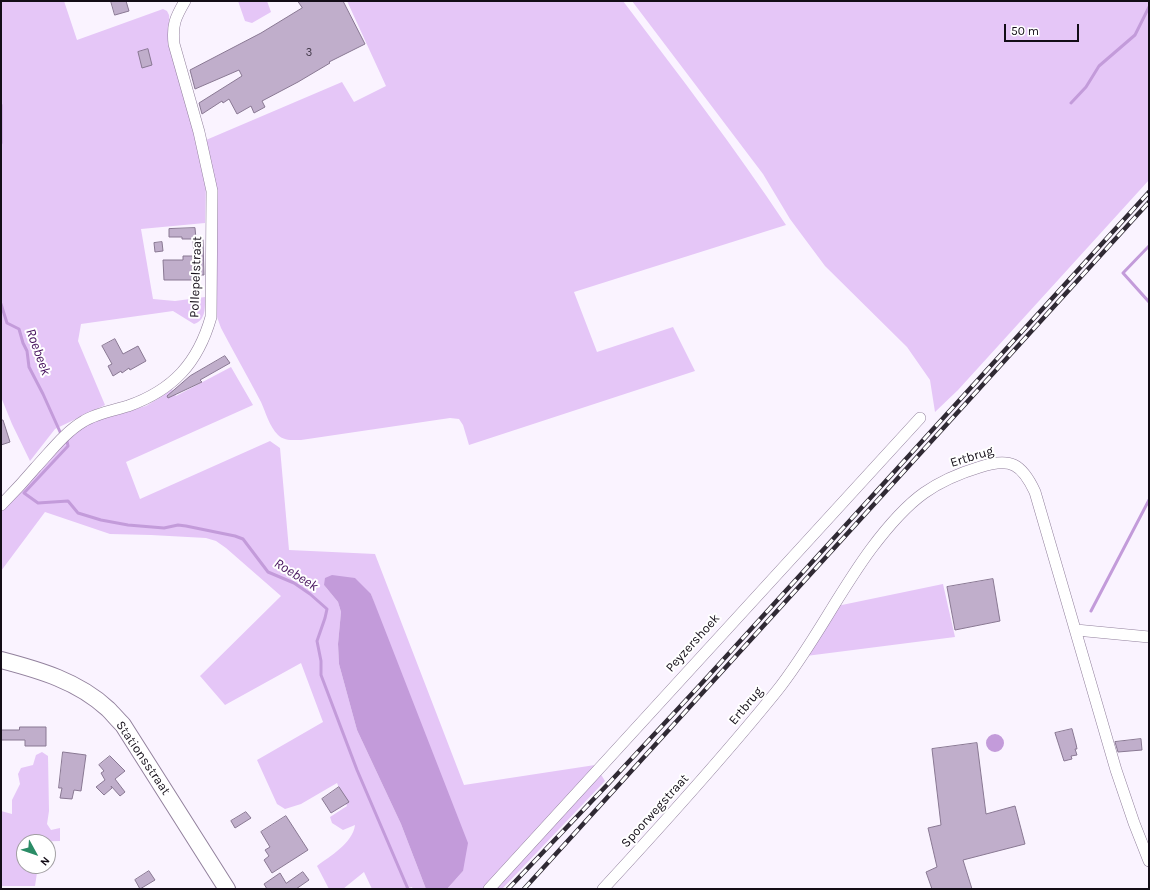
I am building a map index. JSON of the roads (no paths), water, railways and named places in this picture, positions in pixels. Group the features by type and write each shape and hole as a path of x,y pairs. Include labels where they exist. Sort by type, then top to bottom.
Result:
{"street":[{"name":"Pollepelstraat","path":"1,505 20,486 64,436 85,420 130,405 153,395 170,385 186,369 197,353 206,333 211,317 212,191 199,132 174,44 173,29 176,16 185,1"},
{"name":"Peyzershoek","path":"488,889 920,418"},
{"name":"Ertbrug","path":"726,751 790,673 853,574 890,525 904,510 926,492 944,481 970,470 994,463 1007,462 1014,464 1024,472 1035,492 1122,787 1149,861"},
{"path":"1076,630 1149,637"},
{"name":"Stationsstraat","path":"1,660 46,673 71,683 90,694 108,709 123,725 227,889"},
{"name":"Spoorwegstraat","path":"603,889 726,751"}],"waterway":[{"path":"1071,103 1086,87 1099,66 1135,35 1149,7"},
{"name":"Roebeek","path":"1,105 1,143"},
{"path":"1149,246 1123,273 1149,302"},
{"name":"Roebeek","path":"1,304 7,323 19,329 27,351 29,367 61,434"},
{"name":"Roebeek","path":"67,441 68,446 24,493 38,503 68,501 78,513 101,520 128,525 164,528 178,525 235,536 243,539 268,572 294,583 310,594 327,609 317,641 321,661 321,675 357,770 408,889"},
{"path":"1091,611 1149,500"}],"railway":[{"path":"508,889 701,684 1149,192"},
{"path":"524,889 1149,202"}]}
